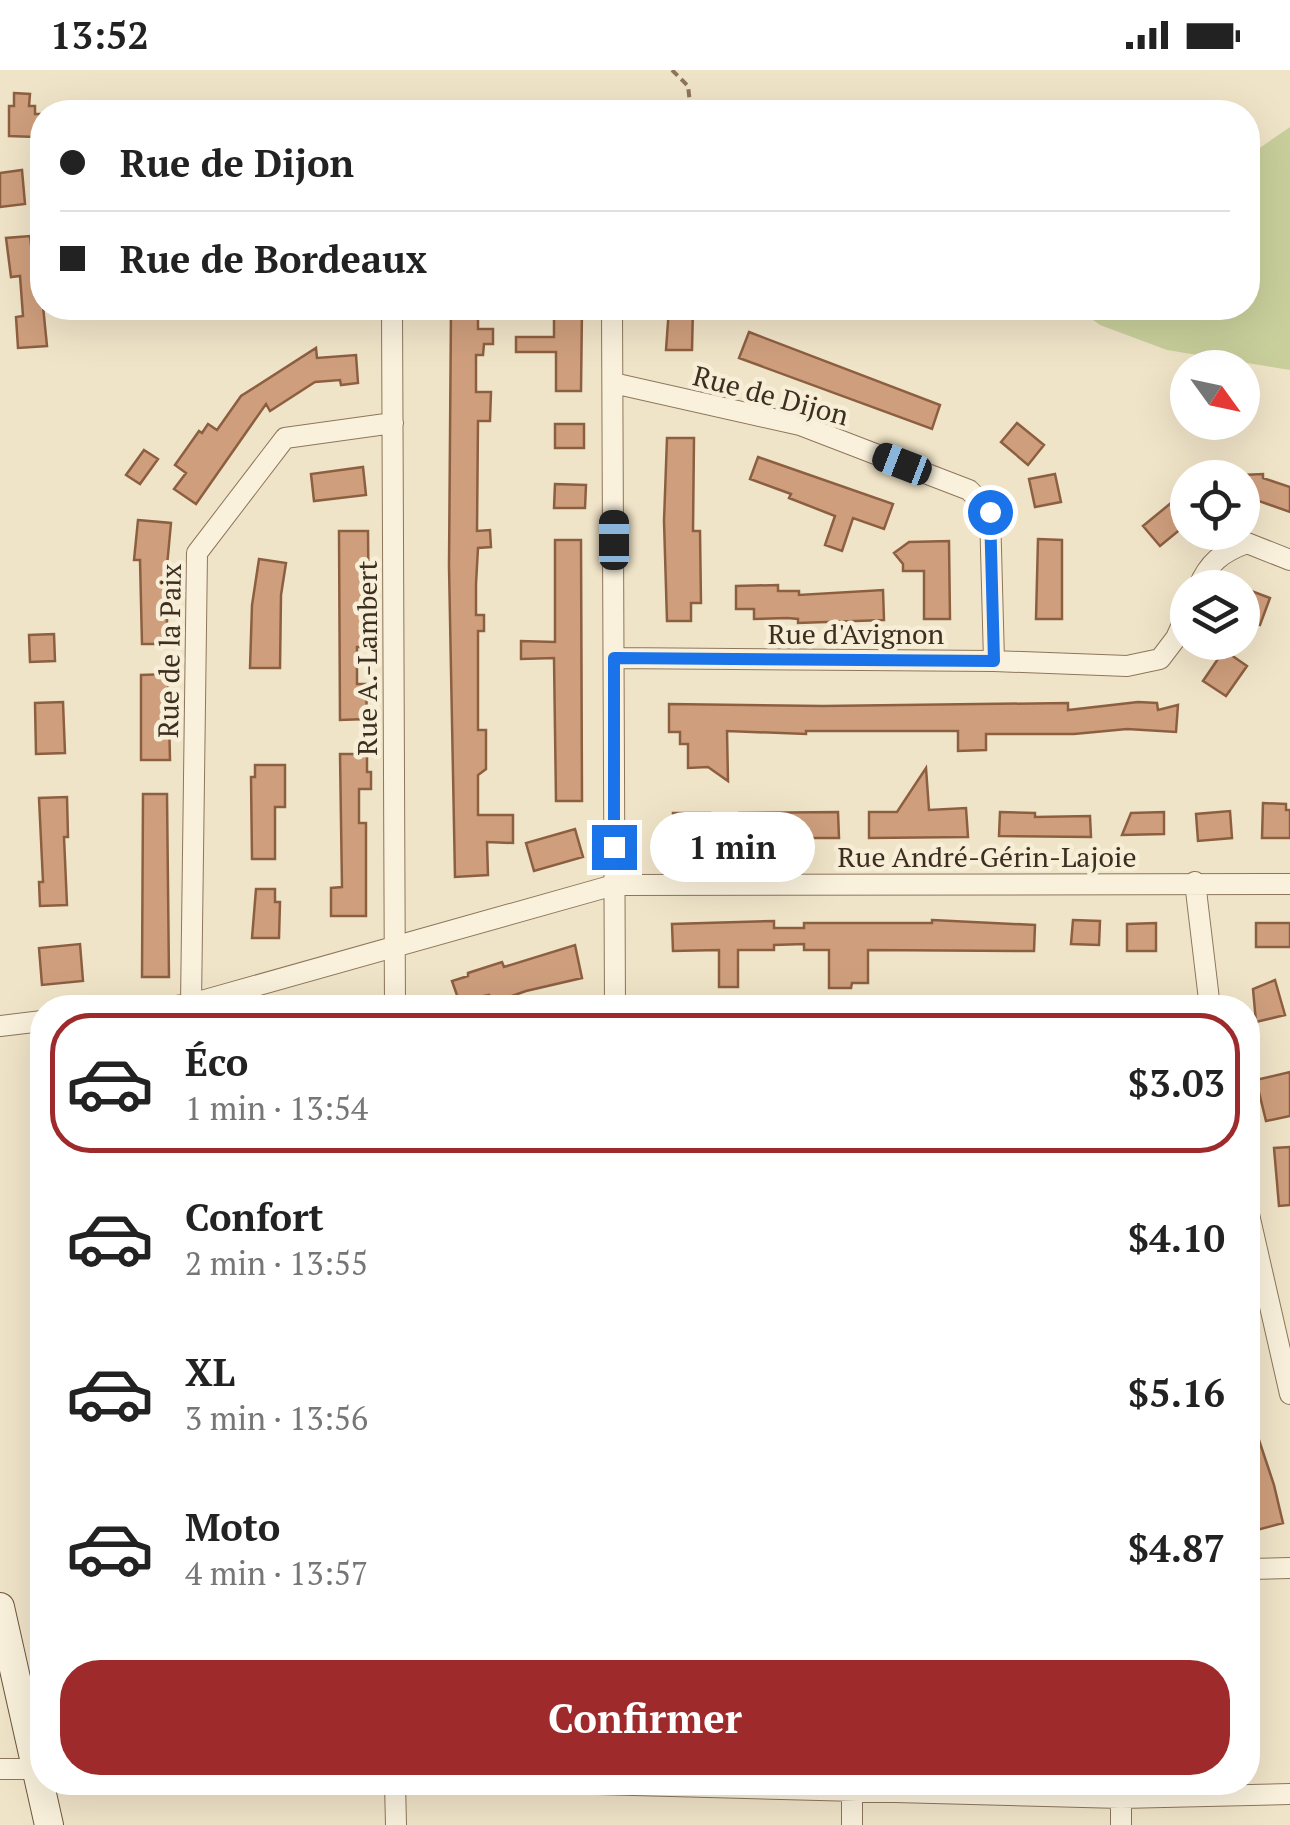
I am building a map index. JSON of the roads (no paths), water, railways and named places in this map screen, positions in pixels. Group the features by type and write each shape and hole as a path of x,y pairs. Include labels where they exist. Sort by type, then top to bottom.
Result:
{"main road":[{"path":"0,1608 30,1729"},
{"path":"44,1795 49,1825"}],"street":[{"name":"Rue A.-Lambert","path":"392,320 395,995"},
{"path":"612,320 615,995"},
{"name":"Rue de Dijon","path":"613,383 800,425 970,490 990,512 994,661"},
{"name":"Rue de la Paix","path":"191,995 197,553 285,438 393,422"},
{"path":"1205,570 1225,551 1247,543 1290,560"},
{"name":"Rue d'Avignon","path":"614,658 1127,666 1160,660 1170,646"},
{"path":"1195,882 1208,995"},
{"name":"Rue André-Gérin-Lajoie","path":"223,995 614,885 1290,884"},
{"path":"0,1026 30,1022"},
{"path":"1260,1258 1287,1366 1290,1394"},
{"path":"1260,1569 1290,1568"},
{"path":"0,1769 30,1769"},
{"path":"1260,1795 1290,1794"},
{"path":"396,1795 396,1825"},
{"path":"852,1795 852,1825"},
{"path":"1006,1795 1121,1798 1248,1795"},
{"path":"1120,1825 1121,1798"}]}
